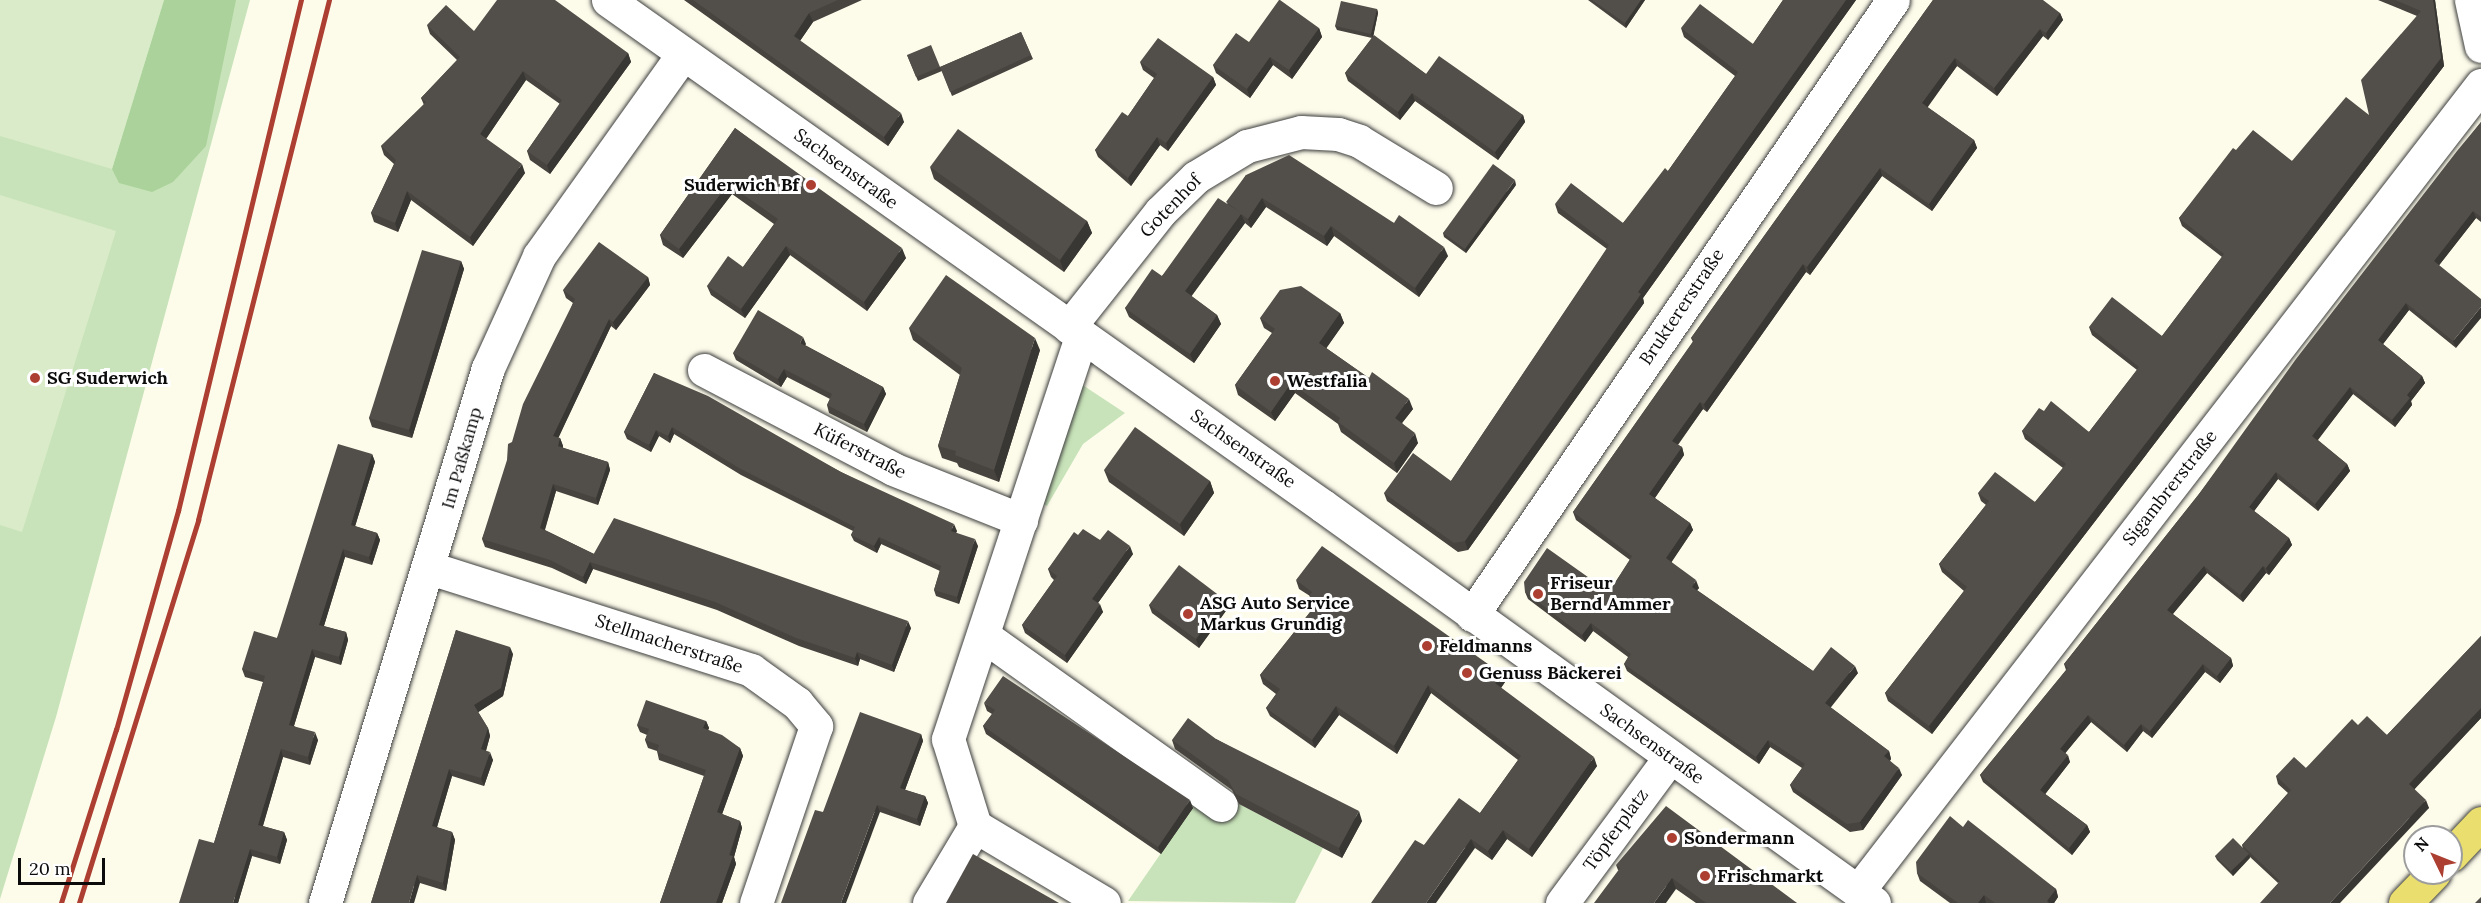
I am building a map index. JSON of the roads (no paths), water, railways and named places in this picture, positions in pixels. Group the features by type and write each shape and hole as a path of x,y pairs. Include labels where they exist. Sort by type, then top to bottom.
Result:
{"main road":[{"path":"2463,842 2481,823"},
{"path":"2405,903 2422,885"}],"street":[{"name":"Sachsenstraße","path":"608,0 1866,897"},
{"name":"Bruktererstraße","path":"1472,615 1893,0"},
{"path":"2471,0 2481,45"},
{"name":"Im Paßkamp","path":"325,903 430,568 488,368 539,256 683,54"},
{"name":"Sigambrerstraße","path":"1866,897 2481,85"},
{"name":"Gotenhof","path":"1075,332 1160,213 1196,177 1247,146 1301,132 1338,134 1359,141 1436,188"},
{"path":"1075,332 1021,520 948,739 975,826 1104,903"},
{"name":"Küferstraße","path":"704,370 892,469 1021,520"},
{"name":"Stellmacherstraße","path":"430,568 751,670 797,703 816,726 756,903"},
{"path":"984,636 1221,805"},
{"name":"Töpferplatz","path":"1562,903 1670,757"},
{"path":"929,903 975,826"}],"railway":[{"path":"61,903 116,730 178,511 301,0"},
{"path":"79,903 198,520 329,0"}],"place":[{"name":"Suderwich Bf","path":"811,185"},
{"name":"SG Suderwich","path":"35,378"},
{"name":"Westfalia","path":"1275,381"},
{"name":"Friseur Bernd Ammer","path":"1538,594"},
{"name":"ASG Auto Service Markus Grundig","path":"1188,614"},
{"name":"Feldmanns","path":"1427,646"},
{"name":"Genuss Bäckerei","path":"1467,673"},
{"name":"Sondermann","path":"1672,838"},
{"name":"Frischmarkt","path":"1705,876"}]}
